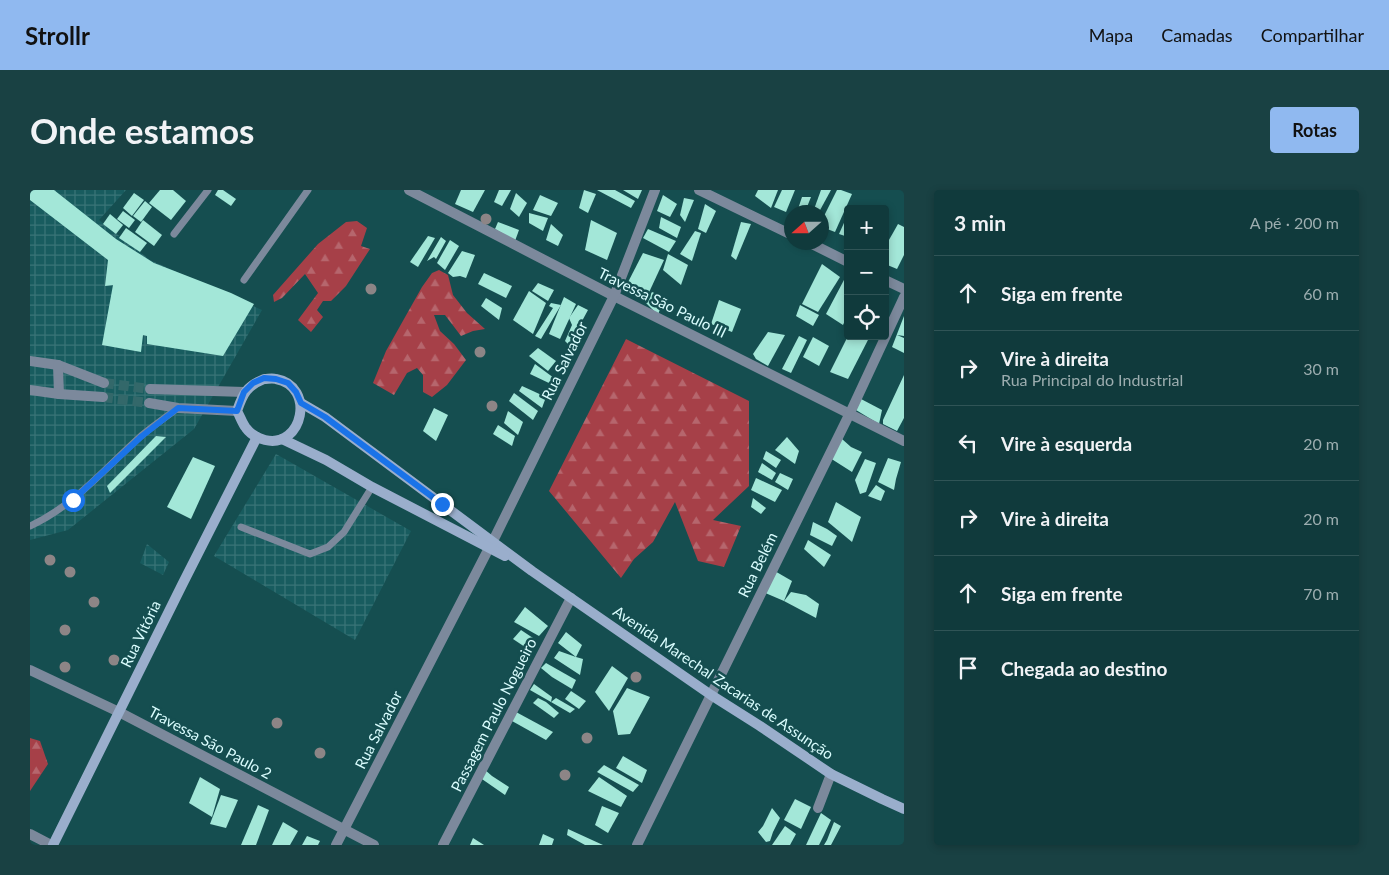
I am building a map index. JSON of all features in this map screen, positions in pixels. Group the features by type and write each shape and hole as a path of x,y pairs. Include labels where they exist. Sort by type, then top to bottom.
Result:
{"main road":[{"path":"264,378 288,383 296,392 301,403 302,412 298,423 291,432 282,438 269,440 257,438 250,433 244,427 237,411 244,392 253,383 264,378"},
{"name":"Avenida Marechal Zacarias de Assunção","path":"301,403 325,417 491,544 711,695 831,774 904,809"},
{"name":"Rua Vitória","path":"52,845 257,438"},
{"name":"Avenida Marechal Zacarias de Assunção","path":"282,438 326,460 372,487 491,544"}],"street":[{"name":"Travessa São Paulo III","path":"408,190 614,296 904,440"},
{"name":"Rua Salvador","path":"336,845 491,544 614,296 655,190"},
{"path":"699,190 784,231"},
{"path":"824,250 844,260"},
{"path":"889,282 904,289"},
{"name":"Rua Belém","path":"637,845 850,413 904,297"},
{"path":"30,361 58,365 104,383"},
{"path":"58,365 59,394"},
{"path":"150,389 244,392"},
{"path":"30,390 103,398"},
{"path":"149,403 178,408 237,411"},
{"name":"Passagem Paulo Nogueiro","path":"443,845 571,598"},
{"name":"Travessa São Paulo 2","path":"30,670 119,712 374,845"},
{"path":"818,808 831,774"},
{"path":"30,834 52,845"}],"lane":[{"path":"174,234 208,190"},
{"path":"244,280 308,190"},
{"path":"30,526 46,519 73,500 142,436 178,408"},
{"path":"241,527 310,554 328,547 344,532 372,487"}],"shaded area":[{"path":"30,190 126,190 99,220 150,260 262,310 194,429 68,530 30,540"},
{"path":"276,454 411,531 355,640 214,556"},
{"path":"147,544 169,562 163,575 140,563"}],"green space":[{"path":"357,221 367,228 361,246 370,249 346,286 331,301 323,301 317,310 323,317 311,332 298,320 318,293 305,274 282,298 274,302 273,295 318,244 346,222"},
{"path":"439,270 448,275 453,295 467,313 485,329 461,336 445,315 434,315 440,331 454,344 466,360 447,385 432,397 423,392 423,375 417,368 407,373 394,395 373,383 386,351 422,287 432,273"},
{"path":"626,339 749,401 749,486 713,520 741,526 724,567 698,561 675,502 653,542 634,559 621,578 549,491"},
{"path":"30,738 40,741 48,764 30,791"}],"building":[{"path":"30,190 54,190 116,239 154,263 254,304 223,356 147,344 147,336 143,335 141,352 102,345 113,285 105,286 108,260 30,200"},
{"path":"160,190 173,190 186,201 171,220 149,203"},
{"path":"218,190 223,190 236,199 231,206 215,195"},
{"path":"461,190 485,190 473,212 455,204"},
{"path":"499,190 511,190 502,206 494,202"},
{"path":"584,190 596,194 588,213 579,208"},
{"path":"597,190 615,190 635,201 631,208"},
{"path":"623,190 642,190 638,199"},
{"path":"758,190 778,190 771,208 755,196"},
{"path":"782,190 795,190 789,205 784,205 784,211 774,207"},
{"path":"821,190 831,190 823,205 816,205"},
{"path":"837,190 852,194 847,205 844,205 844,212 835,232 829,230 829,206"},
{"path":"134,193 144,200 132,216 123,208"},
{"path":"516,193 527,203 519,217 510,209"},
{"path":"540,195 558,203 551,216 533,210"},
{"path":"663,195 677,204 670,217 657,211"},
{"path":"802,197 811,197 808,205 799,205"},
{"path":"684,198 694,200 685,222 680,215"},
{"path":"145,201 152,207 141,222 133,216"},
{"path":"705,204 716,211 706,233 698,229"},
{"path":"123,211 135,220 129,228 117,219"},
{"path":"529,213 548,218 543,231 529,223"},
{"path":"110,214 123,225 116,234 103,224"},
{"path":"661,217 681,227 677,238 659,228"},
{"path":"143,220 162,235 154,246 135,232"},
{"path":"591,220 617,233 607,260 585,250"},
{"path":"498,222 519,230 515,241 495,229"},
{"path":"741,222 751,224 736,260 731,256"},
{"path":"844,223 844,236 839,234"},
{"path":"551,224 563,235 558,246 546,240"},
{"path":"898,224 904,227 904,255 897,269 889,266 889,240"},
{"path":"126,228 147,243 140,252 119,238"},
{"path":"648,229 676,241 669,252 643,238"},
{"path":"695,231 701,233 692,261 680,254"},
{"path":"428,236 435,238 418,267 410,262"},
{"path":"441,237 446,241 436,259 434,257 427,261"},
{"path":"450,240 459,246 445,270 437,263"},
{"path":"462,251 475,255 466,278 460,276 453,277 448,273"},
{"path":"643,253 664,260 645,301 625,288"},
{"path":"668,254 688,265 681,285 663,270"},
{"path":"822,264 840,277 818,312 802,304"},
{"path":"484,273 512,286 506,298 478,284"},
{"path":"844,280 843,325 826,314"},
{"path":"538,283 554,290 548,301 532,291"},
{"path":"529,291 546,303 533,334 513,320"},
{"path":"652,292 664,297 658,315 646,303"},
{"path":"564,297 576,304 560,339 549,334"},
{"path":"486,298 502,308 499,320 481,306"},
{"path":"719,300 741,309 732,332 711,324"},
{"path":"551,303 561,305 541,339 535,336 553,308 549,306"},
{"path":"578,305 588,310 569,345 565,341 572,325 569,318"},
{"path":"800,305 819,315 813,326 796,316"},
{"path":"904,316 904,336 897,335 904,338 904,353 892,347"},
{"path":"768,332 785,335 768,366 756,359 753,354"},
{"path":"799,336 807,340 791,373 782,369"},
{"path":"813,337 829,346 819,366 803,357"},
{"path":"846,340 868,340 848,379 830,372"},
{"path":"538,348 556,361 548,371 529,356"},
{"path":"535,364 554,378 551,384 530,374"},
{"path":"904,375 904,418 897,431 883,424 883,420"},
{"path":"522,386 546,397 542,408 519,391"},
{"path":"514,393 538,411 533,420 509,401"},
{"path":"861,399 882,410 879,424 856,410"},
{"path":"434,408 448,415 436,441 423,431"},
{"path":"508,411 523,422 518,435 504,423"},
{"path":"498,425 515,436 512,446 493,434"},
{"path":"156,436 166,437 110,493 107,486"},
{"path":"787,437 799,451 795,464 775,450"},
{"path":"842,439 851,447 862,452 852,472 830,458"},
{"path":"766,451 781,460 776,468 763,459"},
{"path":"193,457 215,466 191,519 167,507"},
{"path":"888,458 901,462 894,490 878,482"},
{"path":"865,459 876,463 866,492 860,494 855,480"},
{"path":"762,463 776,473 772,480 758,472"},
{"path":"780,473 793,479 788,490 775,482"},
{"path":"756,478 782,490 775,502 751,490"},
{"path":"876,485 885,491 881,501 868,496"},
{"path":"753,498 766,508 761,514 751,507"},
{"path":"836,502 861,517 852,542 828,522"},
{"path":"813,522 837,536 832,546 810,535"},
{"path":"808,540 831,555 824,567 804,549"},
{"path":"773,570 792,581 784,601 763,592"},
{"path":"791,592 806,595 819,604 816,618 784,601"},
{"path":"525,607 548,626 539,636 514,622"},
{"path":"521,630 536,640 531,651 513,639"},
{"path":"566,632 582,645 576,657 558,643"},
{"path":"559,651 583,659 580,675 554,658"},
{"path":"546,663 576,680 572,689 541,668"},
{"path":"612,666 628,678 609,711 595,692"},
{"path":"534,684 552,697 551,702 530,690"},
{"path":"627,688 650,697 630,734 618,735 613,711"},
{"path":"571,691 586,701 579,709 565,699"},
{"path":"538,698 559,713 554,718 533,703"},
{"path":"556,698 575,709 570,713 551,702"},
{"path":"516,712 553,732 546,740 512,721"},
{"path":"623,756 647,770 642,783 616,768"},
{"path":"604,765 639,785 633,792 597,772"},
{"path":"484,769 509,787 505,795 479,777"},
{"path":"200,777 220,789 212,817 189,803"},
{"path":"599,777 627,796 621,807 588,791"},
{"path":"221,795 238,800 226,828 210,824"},
{"path":"795,799 811,807 801,829 784,820"},
{"path":"258,805 269,810 256,845 241,845"},
{"path":"602,806 619,813 608,833 595,825"},
{"path":"772,808 780,818 770,841 766,842 758,832"},
{"path":"821,813 831,820 824,835 819,845 806,845"},
{"path":"283,822 298,831 290,845 272,845"},
{"path":"834,822 841,826 831,845 824,845 827,840"},
{"path":"785,826 796,834 790,845 772,845"},
{"path":"568,829 603,845 585,845 567,835"},
{"path":"543,834 554,839 552,845 539,845"},
{"path":"307,836 320,841 318,845 302,845"},
{"path":"473,838 484,845 470,845"}],"tunnel":[{"path":"104,383 150,389"},
{"path":"103,397 149,403"}],"route":[{"path":"73,500 142,436 178,408 237,411 244,392 253,383 264,378 288,383 296,392 301,403 325,417 442,504"}]}
